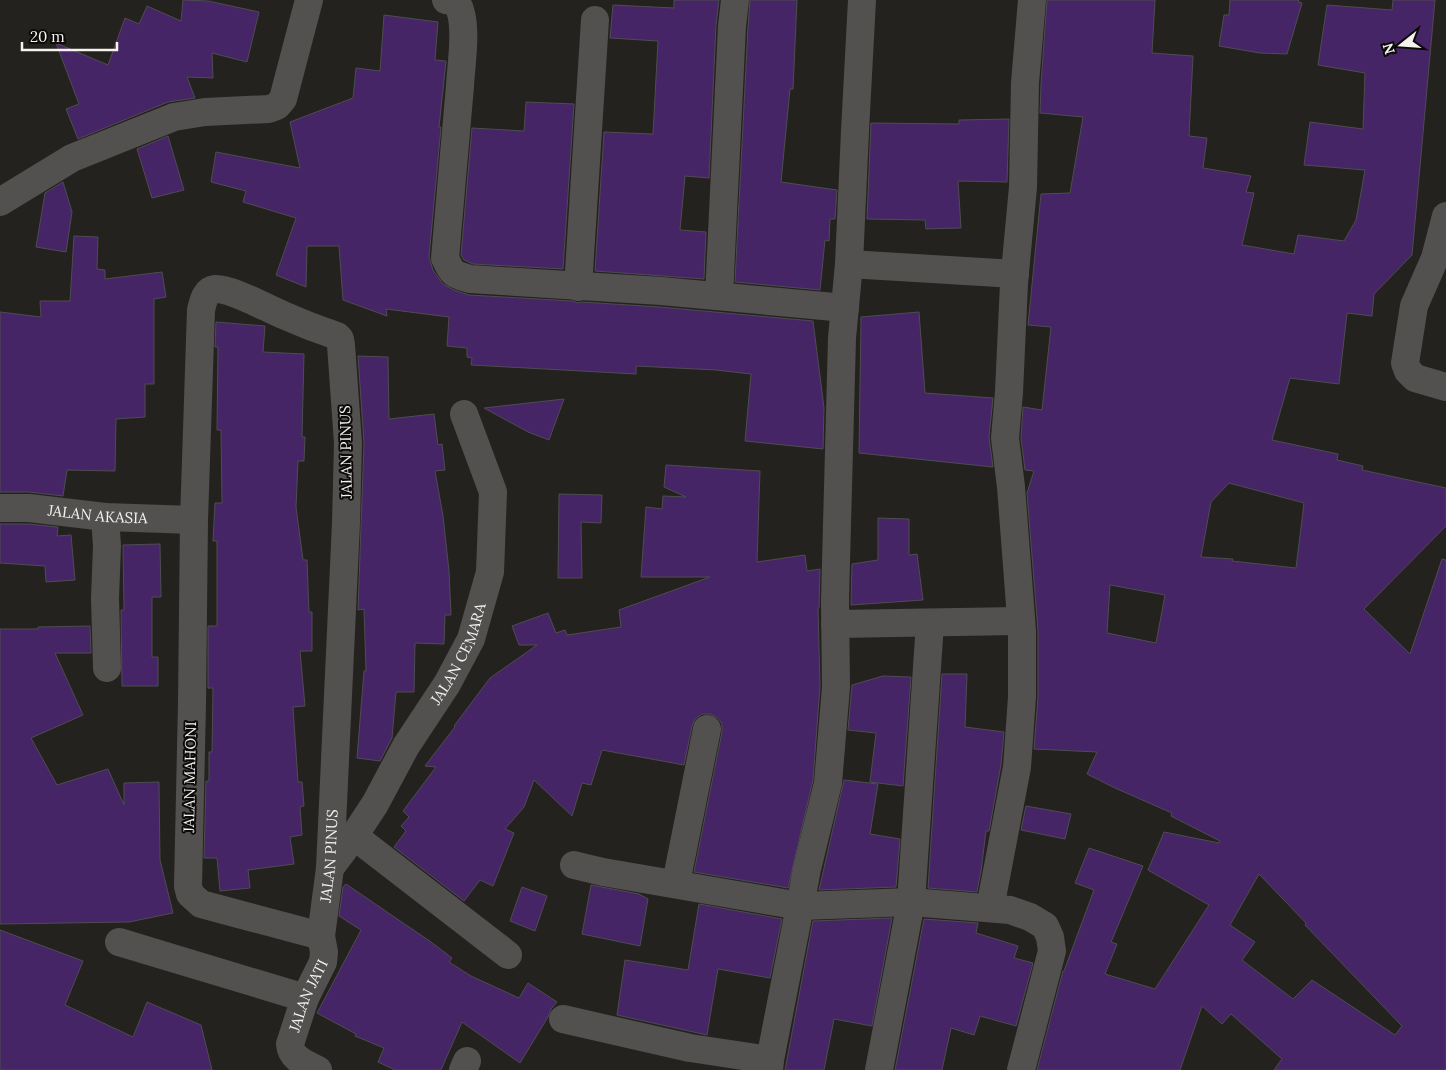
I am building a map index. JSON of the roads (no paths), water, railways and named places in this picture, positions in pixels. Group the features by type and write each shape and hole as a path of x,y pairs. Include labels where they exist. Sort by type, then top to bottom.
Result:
{"street":[{"path":"0,202 72,158 174,117 204,112 269,110 277,106 283,99 309,0"},
{"path":"446,0 455,2 459,6 463,36 454,166 445,258 450,270 470,279 661,291 845,308"},
{"path":"719,296 732,26 735,0"},
{"path":"563,1019 760,1064 800,906 828,783 836,688 837,486 841,357 849,264 862,0"},
{"path":"990,908 1017,766 1022,697 1021,621 1011,487 1005,438 1010,392 1023,186 1025,83 1032,0"},
{"path":"578,287 595,20"},
{"path":"1446,216 1435,258 1414,306 1405,363 1415,378 1446,386"},
{"path":"849,264 1016,274"},
{"name":"JALAN PINUS","path":"194,520 201,310 204,297 214,289 230,292 338,338 341,345 348,443 346,533 330,868 321,936"},
{"name":"JALAN CEMARA","path":"330,868 375,804 406,746 447,684 471,639 490,572 493,492 464,414"},
{"name":"JALAN AKASIA","path":"0,508 29,508 105,516 194,520"},
{"path":"105,516 107,546 105,598 107,668"},
{"name":"JALAN MAHONI","path":"194,520 188,886 190,894 201,904 321,936"},
{"path":"835,624 1021,621"},
{"path":"880,1070 912,902 930,623"},
{"path":"676,883 706,729"},
{"path":"354,836 508,955"},
{"path":"574,865 603,872 676,883 800,906 912,902 1010,910 1030,917 1045,926 1050,937 1052,951 1021,1070"},
{"name":"JALAN JATI","path":"318,1070 294,1056 290,1050 290,1044 305,998 323,962 324,952 321,936"},
{"path":"119,942 305,998"}]}
